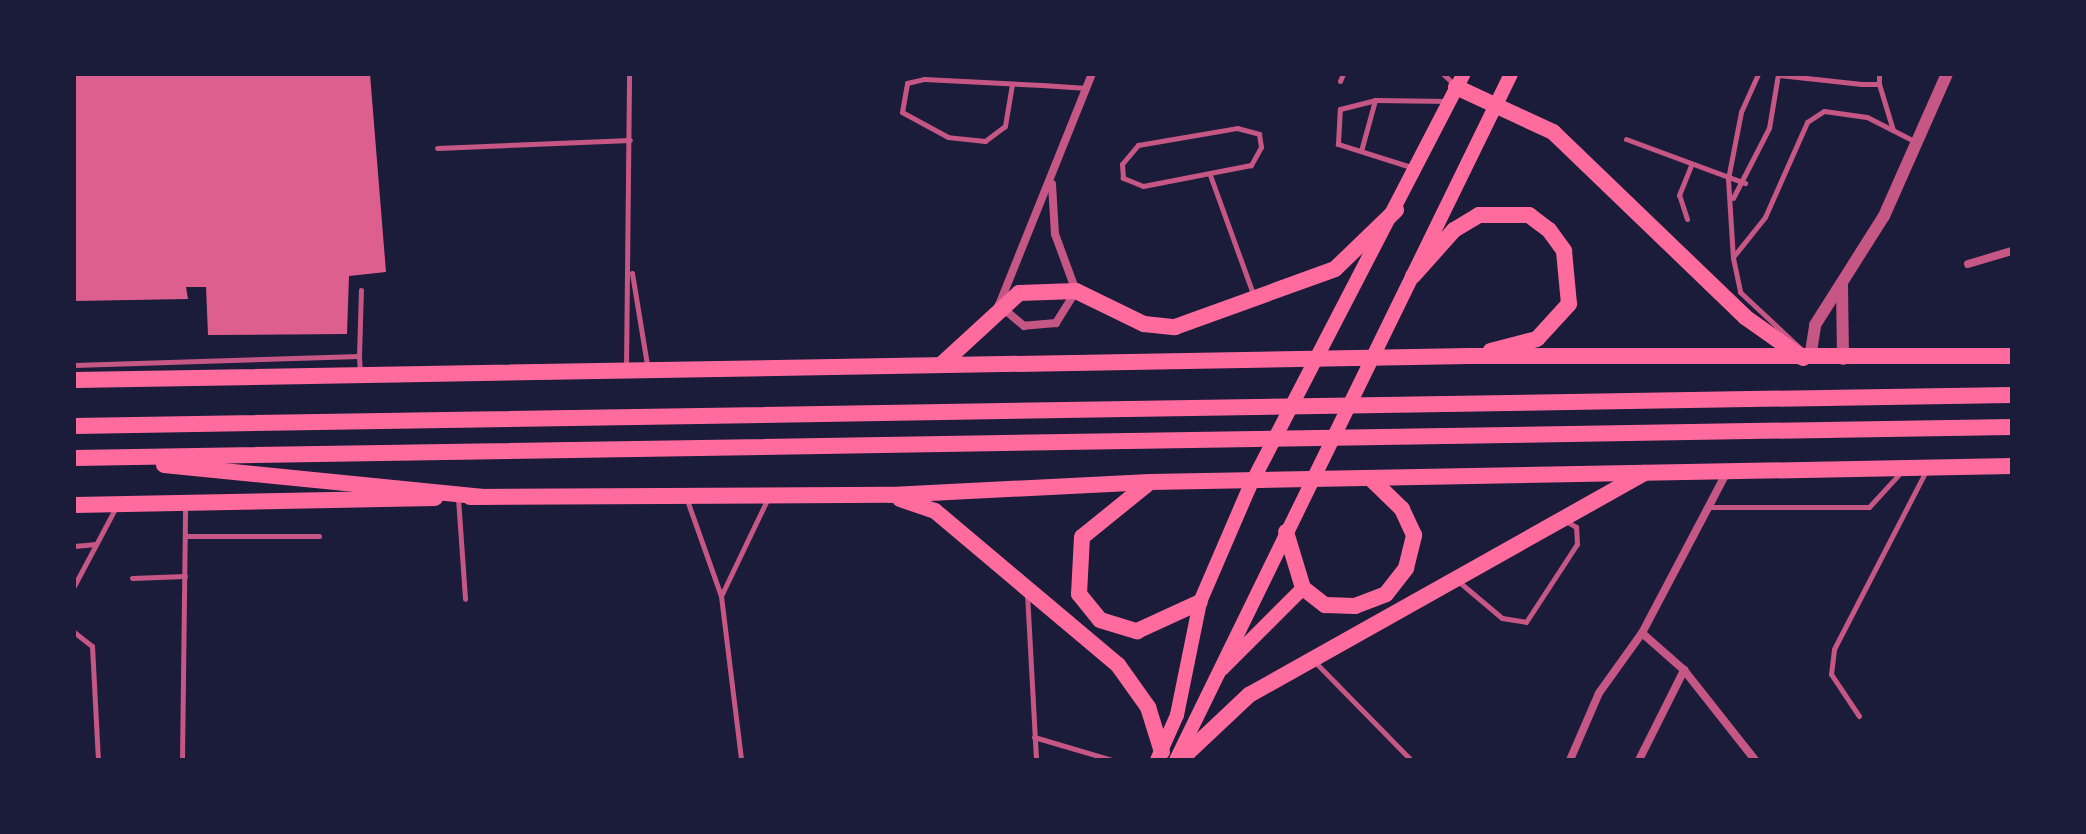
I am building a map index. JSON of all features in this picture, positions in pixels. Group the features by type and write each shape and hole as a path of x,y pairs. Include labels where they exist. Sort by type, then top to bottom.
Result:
{"main road":[{"path":"1169,758 1213,678 1389,328 1511,74"},
{"path":"1169,758 1200,602 1249,488 1339,311 1396,210 1457,87 1553,132 1745,317 1806,358"},
{"path":"943,363 999,305 1019,293 1076,291 1144,324 1175,327 1335,269 1396,210"},
{"path":"1413,276 1454,230 1479,215 1529,215 1556,240 1571,280 1558,324 1537,339 1470,356"},
{"path":"74,380 1470,356 1843,359 2012,356"},
{"path":"74,426 2012,395"},
{"path":"80,458 2012,427"},
{"path":"80,458 483,497"},
{"path":"74,505 458,497 891,495 1150,482 2012,466"},
{"path":"1169,758 1214,721 1313,660 1565,521 1645,473"},
{"path":"1286,532 1303,588 1325,605 1355,606 1386,594 1406,568 1414,535 1402,509 1371,479"},
{"path":"1150,482 1082,537 1079,594 1100,620 1137,631 1200,602"},
{"path":"891,495 935,511 1118,665 1148,707 1169,758"},
{"path":"1213,678 1303,588"}],"street":[{"path":"1052,184 1055,234 1076,291 1056,323 1024,326 999,305 1052,184 1092,74"},
{"path":"1806,358 1815,325 1842,286 1918,143 1947,74"},
{"path":"1968,264 2012,251"},
{"path":"1842,286 1843,359"},
{"path":"1570,760 1599,693 1642,633 1728,469"},
{"path":"1642,633 1684,670 1755,760"},
{"path":"1639,760 1684,670"}],"lane":[{"path":"629,74 632,272 648,370"},
{"path":"1340,81 1343,74"},
{"path":"1443,74 1457,87"},
{"path":"1758,74 1741,112 1728,179 1733,199 1733,258 1740,292 1793,335 1806,358"},
{"path":"1733,199 1745,183 1769,128 1778,74 1879,84"},
{"path":"1879,74 1879,84 1894,131"},
{"path":"1012,84 1005,126 985,141 931,131 902,112 907,83 1012,84 1087,88"},
{"path":"1417,169 1334,139 1338,115 1375,100 1457,87"},
{"path":"1361,151 1375,100"},
{"path":"1733,258 1765,217 1807,122 1840,110 1918,143"},
{"path":"1237,128 1259,134 1251,165 1210,175 1132,185 1122,164 1138,145 1237,128"},
{"path":"1626,139 1745,183"},
{"path":"437,148 630,140"},
{"path":"1687,219 1679,195 1691,165"},
{"path":"1210,175 1254,298"},
{"path":"626,371 623,304 632,272"},
{"path":"361,290 361,374"},
{"path":"74,365 359,356"},
{"path":"1708,507 1869,507 1905,467"},
{"path":"1859,716 1831,674 1834,649 1928,467"},
{"path":"686,496 721,596 741,760"},
{"path":"721,596 769,496"},
{"path":"458,497 465,599"},
{"path":"182,760 185,503"},
{"path":"74,586 118,504"},
{"path":"1457,580 1502,618 1526,622 1577,544 1576,527 1565,521"},
{"path":"187,536 319,536"},
{"path":"74,546 96,544"},
{"path":"132,578 185,576"},
{"path":"1027,588 1036,760"},
{"path":"74,632 92,646 98,760"},
{"path":"1313,660 1411,760"},
{"path":"1034,737 1112,760"}],"building":[{"path":"74,74 370,74 386,272 349,276 347,334 208,335 206,287 186,287 188,299 74,301"}]}
